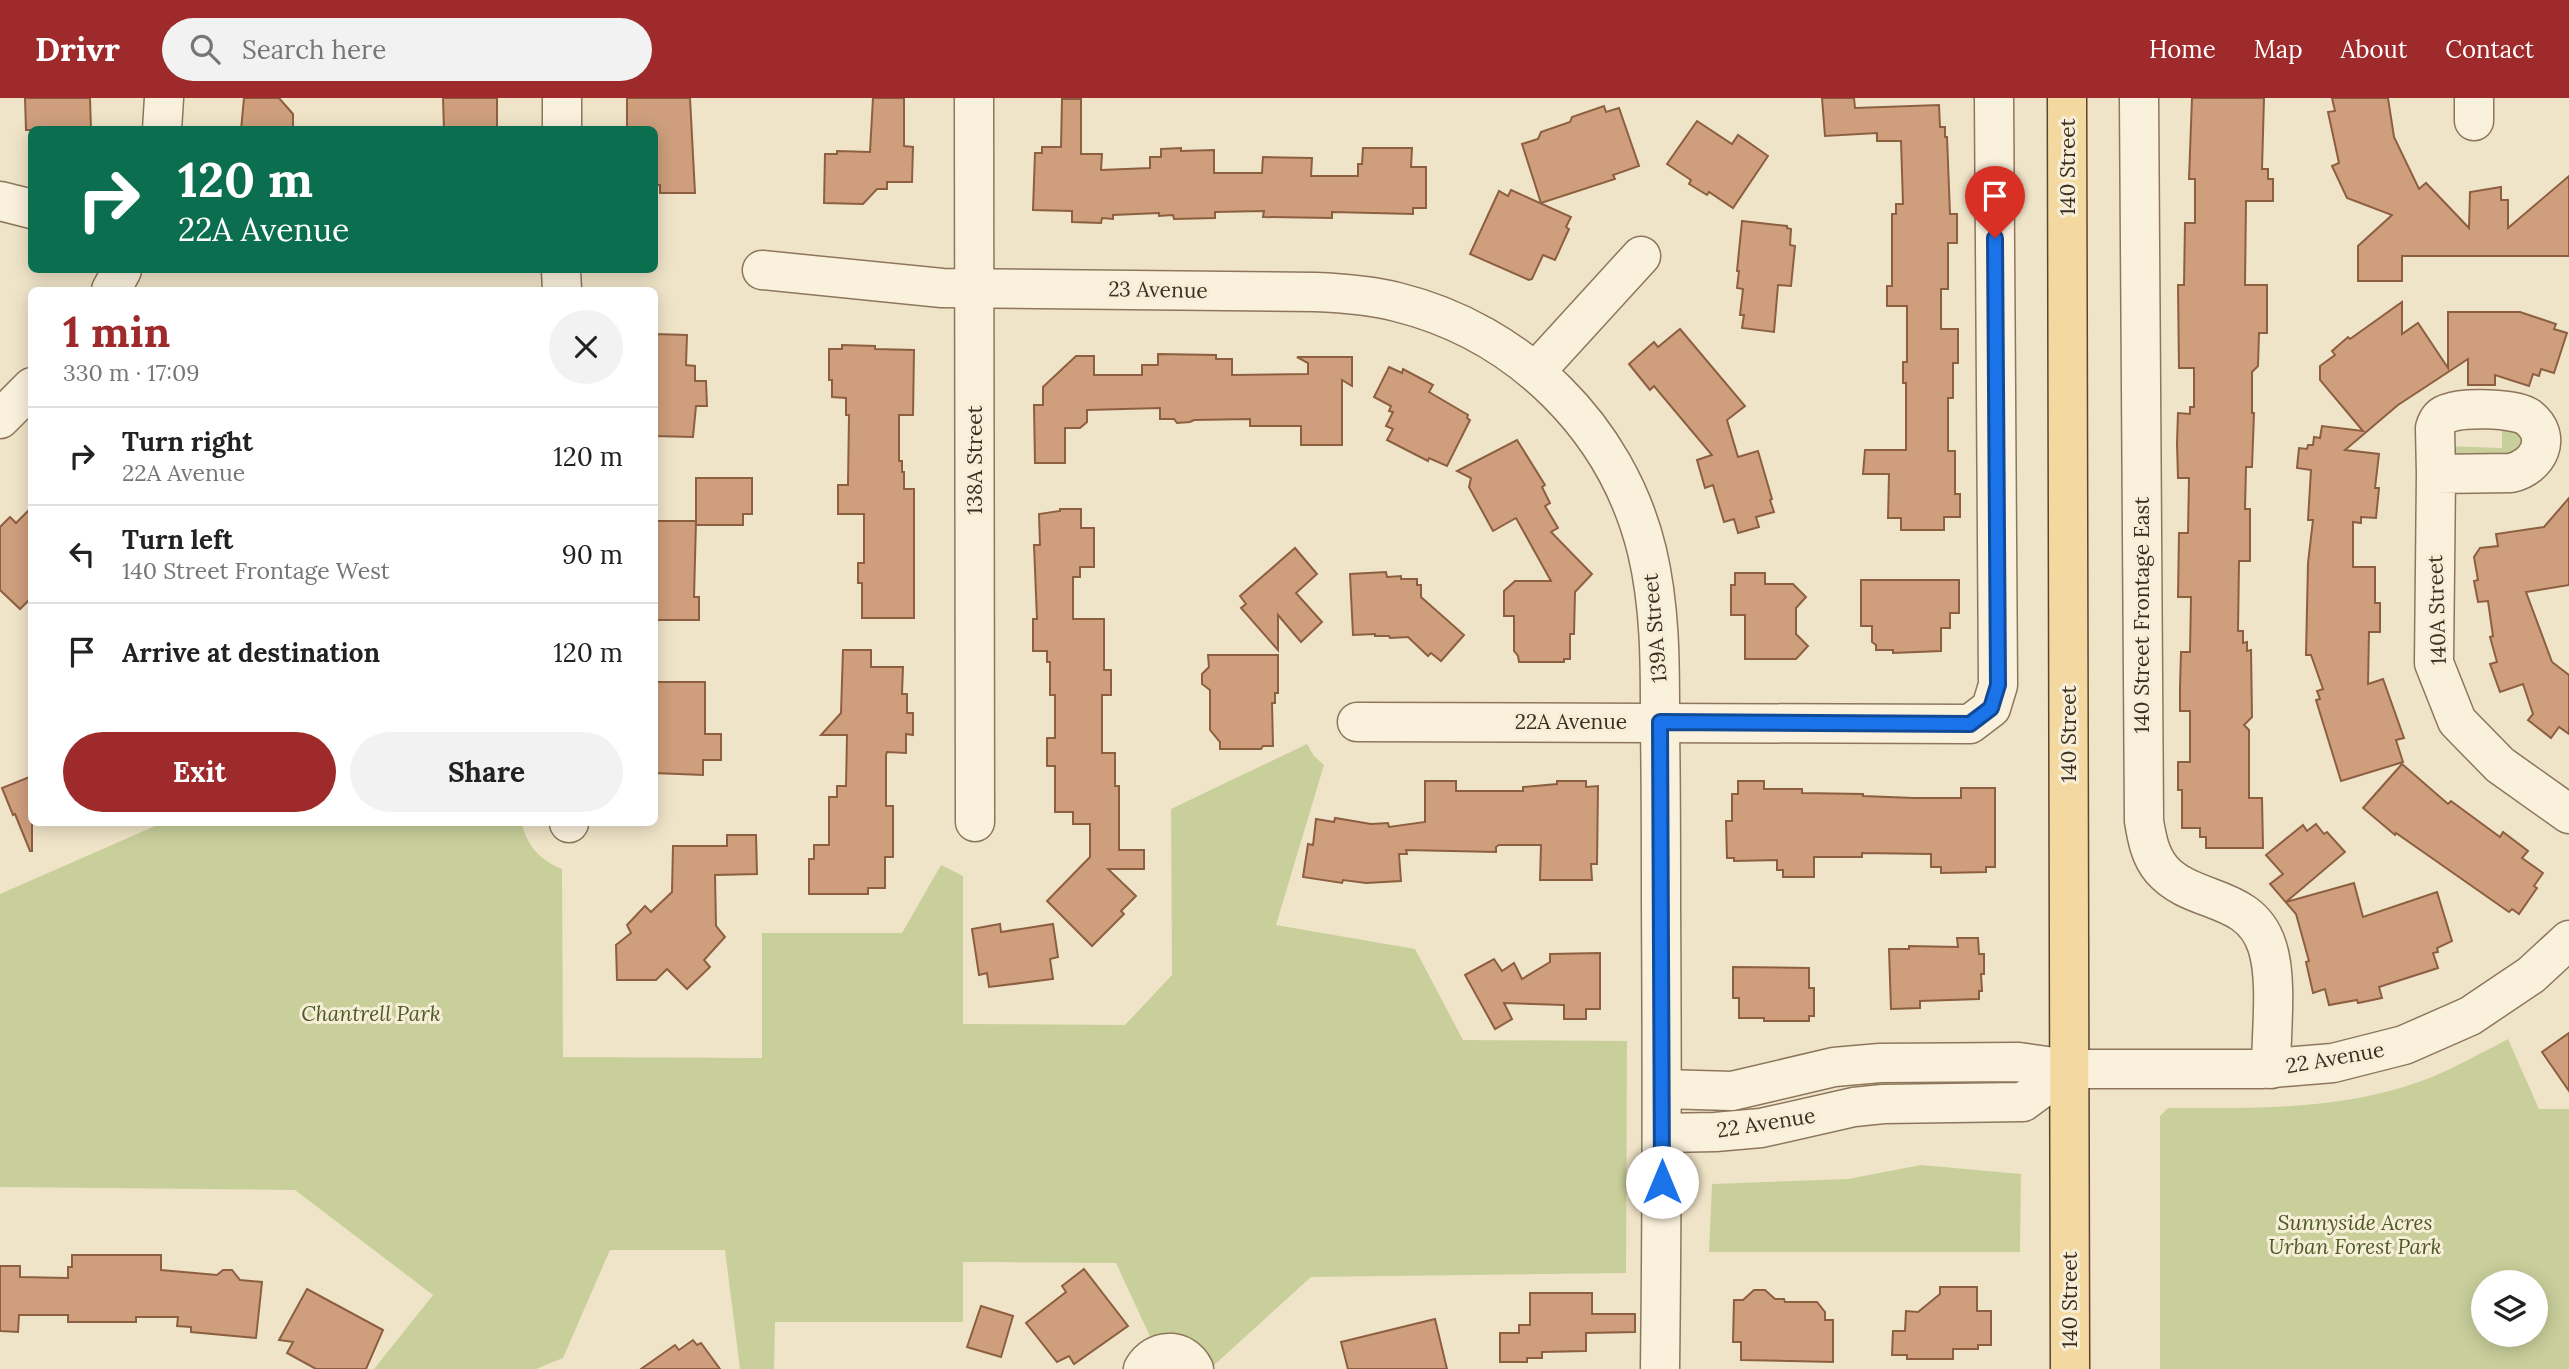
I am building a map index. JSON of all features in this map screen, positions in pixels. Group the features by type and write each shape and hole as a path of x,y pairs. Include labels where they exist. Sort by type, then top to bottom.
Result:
{"main road":[{"name":"140 Street","path":"2067,98 2070,1369"}],"street":[{"path":"162,126 164,98"},
{"path":"562,98 562,126"},
{"name":"138A Street","path":"974,98 975,822"},
{"name":"22A Avenue","path":"1357,722 1970,724 1991,708 1998,685 1994,98"},
{"name":"140 Street Frontage East","path":"2139,98 2144,821 2148,847 2162,870 2182,887 2233,905 2254,922 2267,945 2272,971 2272,1069"},
{"path":"0,201 28,208"},
{"path":"1536,371 1642,256"},
{"name":"23 Avenue","path":"762,270 942,288 1356,294 1397,302 1474,330 1536,371"},
{"name":"139A Street","path":"1536,371 1566,399 1593,433 1615,470 1633,509 1646,550 1660,639 1663,1133 1660,1369"},
{"path":"0,419 28,391"},
{"name":"140A Street","path":"2436,474 2434,663 2457,721 2500,765 2569,814"},
{"name":"22 Avenue","path":"1662,1089 1732,1091 1834,1067 1880,1063 2020,1062 2068,1069 2272,1069 2333,1063 2369,1056 2438,1032 2502,996 2531,975 2569,940"},
{"path":"1880,1063 1883,1104"},
{"name":"22 Avenue","path":"1663,1133 1761,1128 1854,1107 1883,1104 2023,1102 2068,1069"},
{"path":"1143,1369 1150,1359 1167,1352 1184,1356 1194,1369"}],"green space":[{"path":"2502,430 2515,430 2526,437 2527,451 2447,461 2447,446 2502,448"},
{"name":"Chantrell Park","path":"1307,744 1314,756 1324,765 1276,925 1415,949 1463,1040 1627,1041 1626,1273 1311,1277 1212,1367 1154,1345 1116,1263 963,1262 963,1322 775,1322 774,1369 740,1369 725,1250 610,1250 563,1358 536,1369 374,1369 433,1295 295,1190 0,1187 0,894 155,826 523,826 536,852 562,869 563,1057 762,1058 762,933 902,933 941,865 963,876 963,1024 1125,1025 1172,975 1171,809"},
{"name":"Sunnyside Acres Urban Forest Park","path":"2508,1039 2539,1109 2569,1109 2569,1369 2160,1369 2160,1116 2168,1108 2268,1107 2335,1102 2400,1088 2461,1064"},
{"path":"1921,1165 2021,1174 2020,1252 1709,1252 1712,1184 1848,1179"}],"building":[{"path":"25,98 90,98 91,126 28,126 26,130"},
{"path":"244,98 279,98 293,114 293,126 241,126"},
{"path":"443,98 497,98 497,126 444,126"},
{"path":"627,98 690,98 695,193 660,193 658,126 627,126"},
{"path":"873,98 904,98 904,146 913,147 912,182 887,182 887,189 877,189 863,204 824,203 825,154 837,154 837,151 870,152"},
{"path":"1822,98 1854,98 1855,108 1939,105 1940,127 1945,127 1947,137 1950,214 1957,214 1957,243 1948,243 1948,289 1941,289 1941,329 1958,329 1958,363 1953,363 1953,398 1948,398 1948,451 1955,451 1955,494 1960,494 1960,517 1944,517 1944,530 1901,530 1901,518 1888,518 1889,474 1863,474 1865,450 1906,450 1906,383 1903,383 1903,362 1907,362 1907,306 1887,306 1887,286 1892,286 1892,214 1896,214 1896,204 1903,204 1901,141 1877,141 1877,133 1825,136"},
{"path":"2192,98 2264,98 2262,169 2268,169 2268,179 2273,179 2273,201 2246,201 2245,285 2267,285 2267,333 2259,333 2258,366 2252,372 2252,467 2246,467 2245,509 2250,509 2250,561 2239,561 2238,631 2243,631 2243,643 2247,642 2247,651 2251,650 2252,717 2244,725 2249,730 2249,798 2262,798 2263,848 2206,848 2206,837 2200,837 2200,828 2182,828 2182,790 2178,790 2178,762 2190,762 2190,711 2180,711 2180,687 2181,652 2190,652 2191,597 2178,597 2179,533 2188,533 2189,478 2178,478 2177,443 2178,413 2190,414 2190,407 2194,407 2194,368 2179,368 2178,285 2184,285 2185,223 2195,223 2195,179 2189,179"},
{"path":"2332,98 2388,98 2394,137 2419,189 2426,183 2469,228 2470,192 2501,187 2501,200 2508,200 2508,228 2569,176 2569,256 2402,256 2402,281 2358,281 2358,246 2392,215 2347,198 2332,166 2339,163 2328,112 2335,111"},
{"path":"1062,99 1081,99 1081,154 1102,154 1101,170 1150,168 1150,157 1161,157 1161,149 1181,148 1181,151 1214,150 1214,173 1262,173 1263,157 1312,158 1311,176 1358,176 1358,164 1362,164 1363,148 1412,148 1411,167 1426,167 1426,208 1413,208 1413,214 1332,212 1332,218 1263,217 1264,211 1215,212 1215,218 1174,219 1173,215 1159,216 1159,213 1113,215 1113,219 1102,218 1101,223 1072,222 1072,211 1033,210 1035,153 1042,153 1042,147 1061,147"},
{"path":"1604,106 1606,112 1619,108 1639,166 1613,175 1615,179 1541,203 1522,144 1538,139 1541,132 1570,122 1572,117"},
{"path":"1697,121 1732,144 1738,135 1768,156 1733,208 1709,192 1707,195 1689,184 1691,180 1667,164"},
{"path":"1511,190 1571,217 1566,227 1569,229 1555,260 1543,255 1532,279 1529,280 1470,254 1499,191 1508,196"},
{"path":"1742,221 1787,226 1791,229 1790,245 1795,246 1791,286 1778,285 1774,332 1742,328 1744,315 1740,315 1743,289 1737,288 1737,271"},
{"path":"2402,302 2402,334 2418,323 2448,368 2448,312 2520,312 2556,324 2554,329 2567,333 2554,373 2541,369 2539,376 2533,374 2529,386 2495,375 2495,385 2468,385 2468,359 2398,405 2345,450 2379,454 2375,488 2379,488 2376,518 2361,517 2361,523 2353,522 2353,567 2375,567 2375,603 2380,603 2380,632 2369,632 2368,684 2383,679 2404,738 2396,740 2403,762 2341,781 2316,700 2320,699 2317,691 2323,689 2311,655 2306,655 2308,563 2313,520 2308,520 2311,470 2297,468 2299,448 2307,449 2308,445 2313,445 2314,437 2320,438 2322,426 2363,431 2320,380 2320,366 2335,355 2332,351 2348,337 2350,339"},
{"path":"1680,329 1745,406 1727,420 1738,457 1758,451 1774,512 1756,517 1759,527 1738,533 1734,519 1724,522 1713,485 1705,488 1697,460 1712,455 1654,386 1650,390 1629,364 1654,342 1658,347"},
{"path":"658,334 687,335 686,365 695,366 695,381 706,381 707,406 696,406 693,437 658,436"},
{"path":"842,345 914,350 913,415 899,415 899,461 902,461 904,472 904,489 914,489 914,618 862,618 862,583 858,583 858,563 864,563 864,514 838,514 838,485 848,485 849,415 846,415 846,398 832,397 829,349 842,349"},
{"path":"1158,354 1216,355 1216,359 1232,359 1232,375 1308,374 1308,363 1297,357 1352,357 1352,386 1342,380 1342,445 1301,445 1301,426 1250,426 1250,419 1177,423 1174,419 1160,419 1160,408 1087,410 1087,422 1080,428 1065,428 1065,463 1035,463 1034,405 1043,405 1043,387 1076,356 1094,356 1094,375 1142,375 1142,365 1158,365"},
{"path":"1389,367 1402,373 1403,369 1433,385 1429,392 1468,415 1470,420 1447,466 1429,458 1428,461 1387,440 1393,429 1386,426 1393,412 1389,411 1391,406 1374,397"},
{"path":"1517,440 1545,485 1542,487 1550,503 1545,506 1558,528 1551,532 1592,574 1575,592 1574,634 1570,634 1570,659 1564,659 1564,662 1519,662 1514,651 1514,616 1504,616 1504,591 1515,581 1551,581 1516,518 1493,531 1469,487 1471,478 1457,471"},
{"path":"696,478 752,478 752,514 743,514 743,525 696,525"},
{"path":"2569,498 2569,585 2526,592 2552,662 2569,675 2569,734 2559,727 2551,738 2528,720 2533,714 2523,684 2500,692 2490,664 2497,662 2490,637 2493,636 2488,601 2478,602 2474,581 2478,580 2474,557 2480,548 2498,546 2496,534 2544,527"},
{"path":"1060,509 1081,509 1081,528 1094,528 1094,567 1080,567 1080,577 1073,577 1073,619 1104,619 1104,670 1111,670 1111,695 1102,695 1102,753 1115,753 1115,786 1119,786 1119,850 1144,850 1144,869 1108,869 1136,896 1121,911 1124,914 1092,946 1047,901 1090,857 1090,824 1073,824 1073,812 1055,812 1055,766 1047,766 1047,738 1055,738 1055,695 1050,695 1050,662 1047,662 1047,651 1033,651 1033,619 1037,619 1034,545 1040,545 1039,514"},
{"path":"28,511 28,601 20,609 0,590 0,527 10,517 16,523"},
{"path":"658,521 696,521 694,597 699,597 699,620 658,620"},
{"path":"1295,548 1317,574 1296,593 1322,622 1301,642 1278,615 1278,650 1241,608 1246,604 1240,596"},
{"path":"1386,572 1387,577 1417,579 1417,585 1421,585 1421,597 1464,635 1441,661 1431,653 1428,656 1408,637 1353,635 1350,574"},
{"path":"1735,573 1765,573 1765,584 1793,584 1806,597 1796,608 1796,634 1808,646 1796,659 1745,659 1745,615 1731,615 1731,585 1735,585"},
{"path":"1861,580 1959,580 1959,613 1950,613 1950,628 1941,628 1941,651 1893,653 1893,650 1876,650 1876,645 1872,642 1872,626 1861,626"},
{"path":"843,650 871,650 871,667 903,667 902,694 907,694 907,713 913,713 913,735 906,734 906,753 887,752 886,755 886,806 893,806 893,857 885,857 885,888 868,888 868,894 809,894 809,859 814,859 814,845 829,845 829,797 837,797 837,786 846,786 847,735 821,735 841,713"},
{"path":"1208,655 1278,655 1278,693 1275,693 1275,703 1272,703 1273,746 1263,746 1261,749 1220,749 1220,742 1210,730 1210,690 1202,684 1202,674 1209,667"},
{"path":"658,682 705,682 705,734 721,734 721,760 703,760 703,775 658,773"},
{"path":"2402,764 2448,804 2451,801 2500,837 2503,832 2528,851 2522,858 2543,873 2534,886 2537,888 2519,914 2512,909 2509,912 2396,833 2395,835 2363,808"},
{"path":"28,778 28,826 32,826 32,851 30,851 2,788"},
{"path":"1425,781 1456,781 1456,791 1523,791 1523,787 1557,784 1557,781 1586,781 1586,787 1598,786 1597,864 1591,864 1592,880 1540,880 1541,845 1499,845 1496,852 1406,850 1407,854 1399,854 1401,881 1366,883 1343,880 1342,883 1303,877 1308,844 1313,845 1316,819 1388,823 1389,827 1425,822"},
{"path":"1738,781 1764,781 1764,789 1802,789 1802,793 1914,798 1961,798 1961,788 1995,788 1995,867 1986,867 1986,872 1941,873 1941,867 1931,867 1931,854 1862,853 1862,857 1814,857 1814,877 1783,877 1783,870 1777,870 1777,860 1734,861 1734,858 1727,858 1726,821 1732,821 1732,794 1738,794"},
{"path":"2316,824 2345,852 2286,902 2354,883 2363,917 2437,892 2452,941 2433,953 2438,968 2379,987 2382,998 2358,1003 2357,1000 2329,1005 2325,989 2313,993 2306,962 2309,961 2296,914 2270,884 2283,874 2266,855 2303,825 2307,831"},
{"path":"727,835 756,835 757,874 715,875 716,926 725,937 704,960 710,967 687,989 667,969 656,980 617,980 616,945 631,933 627,925 645,906 651,912 672,892 673,846 727,846"},
{"path":"1000,924 1001,932 1053,924 1058,957 1050,959 1053,979 989,987 987,973 979,975 972,929"},
{"path":"1957,938 1978,938 1979,954 1984,954 1984,974 1981,974 1982,991 1979,991 1979,999 1920,1001 1920,1008 1891,1009 1889,949 1909,949 1909,946 1958,947"},
{"path":"1600,953 1600,1009 1586,1009 1586,1019 1564,1019 1564,1005 1504,1003 1512,1019 1495,1029 1465,975 1494,959 1502,971 1514,963 1522,979 1550,962 1550,954"},
{"path":"1733,967 1809,968 1809,988 1814,988 1814,1016 1809,1016 1809,1021 1739,1018 1739,998 1733,998"},
{"path":"2569,1033 2569,1091 2542,1052"},
{"path":"72,1255 161,1255 161,1270 217,1275 223,1270 232,1270 240,1280 262,1282 256,1338 191,1332 191,1327 177,1326 178,1317 136,1317 136,1322 68,1322 68,1315 19,1315 18,1332 0,1331 0,1266 20,1266 20,1277 68,1278"},
{"path":"1084,1269 1128,1326 1074,1364 1069,1356 1057,1362 1026,1323 1066,1292 1062,1286"},
{"path":"1940,1287 1977,1287 1977,1311 1991,1311 1991,1345 1978,1345 1978,1349 1953,1349 1953,1359 1907,1359 1907,1355 1892,1355 1893,1331 1905,1331 1906,1311 1918,1312 1940,1294"},
{"path":"307,1289 383,1330 366,1369 316,1369 287,1353 293,1342 279,1340"},
{"path":"1754,1290 1765,1290 1775,1299 1784,1299 1785,1302 1817,1302 1825,1312 1825,1320 1833,1320 1833,1362 1741,1360 1741,1342 1733,1342 1734,1300 1743,1300"},
{"path":"1530,1293 1592,1293 1592,1314 1635,1314 1635,1332 1586,1333 1586,1351 1542,1352 1542,1358 1527,1358 1527,1362 1500,1362 1500,1333 1519,1333 1519,1325 1530,1325"},
{"path":"981,1306 1013,1316 1001,1357 967,1347"},
{"path":"1435,1319 1447,1369 1348,1369 1341,1342"},
{"path":"693,1340 697,1345 701,1343 720,1369 641,1369 675,1345 679,1350"}],"route":[{"path":"1662,1182 1660,722 1970,724 1991,708 1998,685 1995,238"}]}
